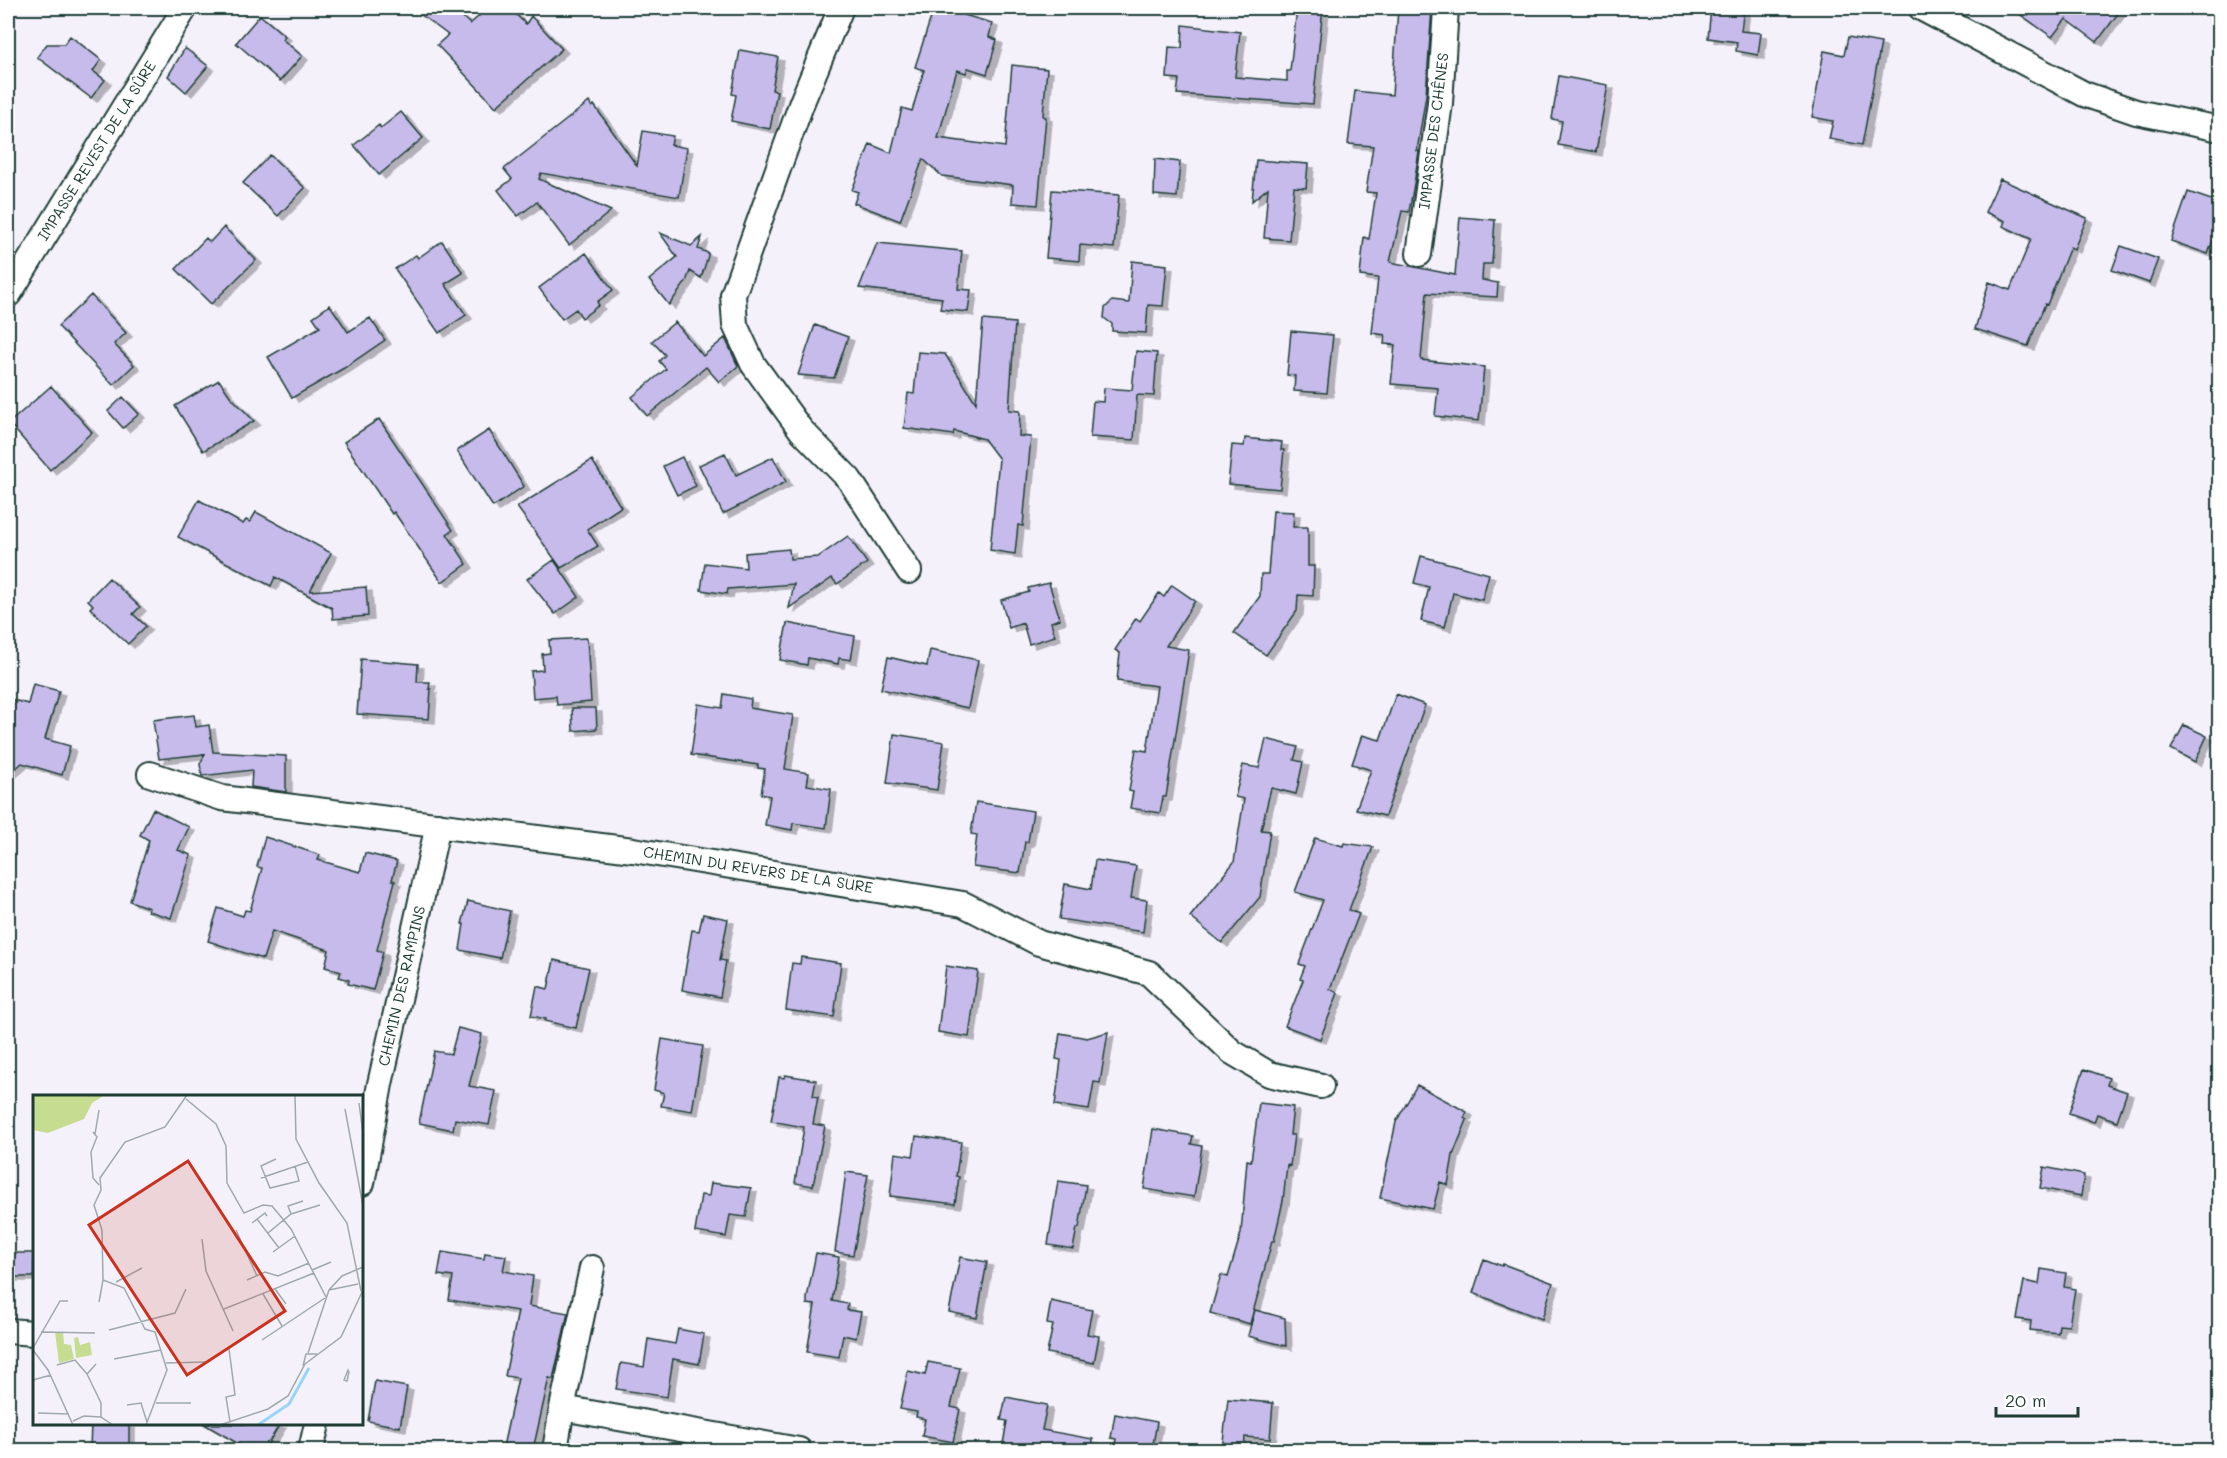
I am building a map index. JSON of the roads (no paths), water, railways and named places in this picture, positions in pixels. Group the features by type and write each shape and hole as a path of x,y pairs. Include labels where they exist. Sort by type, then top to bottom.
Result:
{"street":[{"name":"IMPASSE REVEST DE LA SÛRE","path":"9,294 185,8"},
{"path":"841,8 802,102 733,295 735,325 753,364 801,430 849,479 909,571"},
{"name":"IMPASSE DES CHÊNES","path":"1419,254 1440,103 1446,8"},
{"path":"1921,8 2084,94 2136,112 2220,129"},
{"name":"CHEMIN DU REVERS DE LA SURE","path":"150,774 222,798 633,850 963,904 1040,943 1149,973 1232,1052 1269,1074 1321,1086"},
{"name":"CHEMIN DES RAMPINS","path":"363,1178 380,1084 438,825"},
{"path":"555,1450 592,1268"},
{"path":"8,1331 33,1333"},
{"path":"562,1408 799,1450"},
{"path":"311,1450 316,1425"}]}
